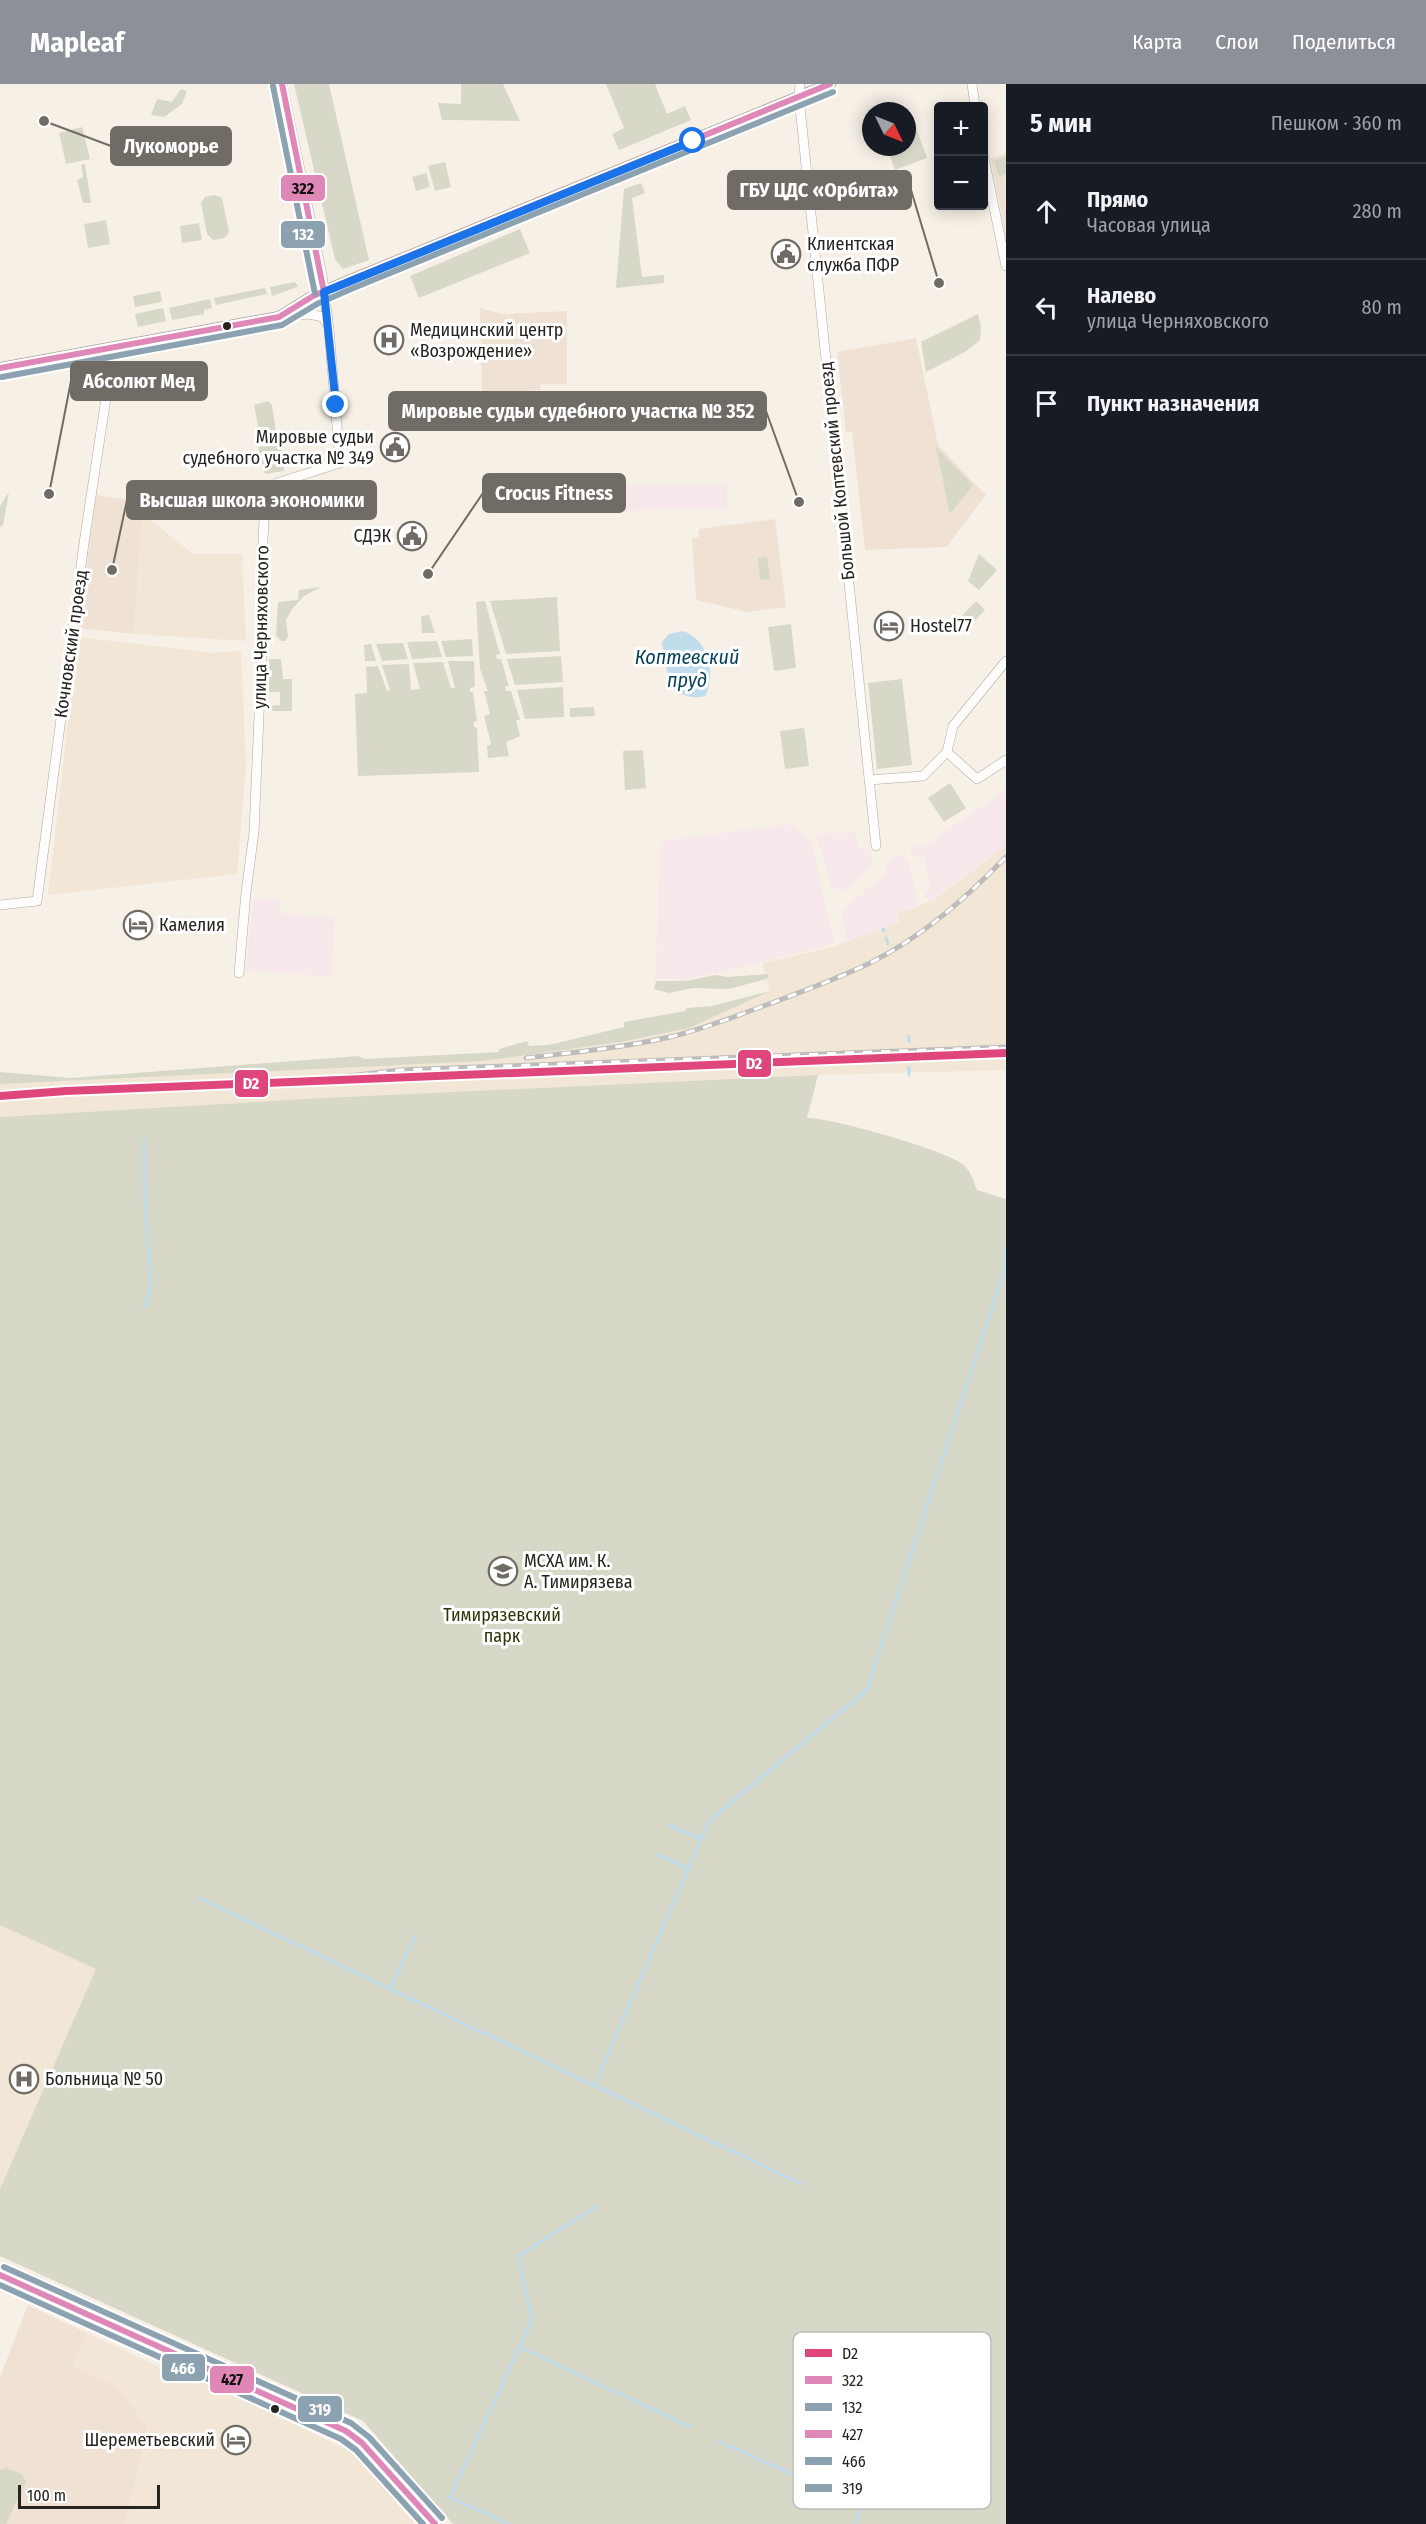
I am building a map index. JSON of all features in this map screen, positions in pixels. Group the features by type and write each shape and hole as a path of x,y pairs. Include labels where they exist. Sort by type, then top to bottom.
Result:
{"street":[{"name":"улица Черняховского","path":"239,973 254,832 262,646 261,583 265,498 277,483 340,463 329,325 324,292 282,84"},
{"name":"Большой Коптевский проезд","path":"800,84 799,97 876,846"},
{"path":"279,317 324,292 830,84"},
{"path":"972,84 974,102"},
{"path":"988,178 1006,266"},
{"path":"0,368 279,317 309,314 322,317 329,325"},
{"name":"Кочновский проезд","path":"0,905 37,902 106,398 108,349"},
{"path":"869,780 923,776 947,752 953,726 1006,661"},
{"path":"947,752 977,779 1006,760"},
{"path":"0,2275 200,2362 346,2431 362,2443 435,2524"}],"shaded area":[{"path":"1006,153 1006,239 991,159"},
{"path":"480,308 502,314 567,311 567,384 540,384 541,390 482,393"},
{"path":"916,338 938,445 986,495 946,547 865,550 852,432 846,432 837,352"},
{"path":"621,484 727,484 727,509 665,508 624,512"},
{"path":"96,495 129,500 142,513 134,634 79,628"},
{"path":"142,513 193,554 242,554 246,641 134,634"},
{"path":"775,519 786,607 747,612 696,600 692,538 699,537 699,529"},
{"path":"78,637 214,653 241,651 246,765 237,874 48,895"},
{"path":"1006,790 1006,845 929,902 924,894 930,890 925,857 911,855 911,847 927,845"},
{"path":"790,824 811,841 835,944 686,980 655,979 661,841"},
{"path":"855,832 860,849 870,849 873,865 847,889 838,893 837,887 832,889 816,834"},
{"path":"1006,845 1006,1070 818,1075 322,1098 0,1117 0,1084 222,1073 552,1051 620,1042 770,991 762,963 833,947 899,922 896,913 934,900"},
{"path":"899,856 907,860 918,898 914,900 916,908 897,913 900,922 847,941 841,912 888,872 884,866"},
{"path":"253,898 281,900 280,913 335,918 331,977 246,970"},
{"name":"Больница № 50","path":"0,1925 97,1969 0,2189"},
{"path":"28,2305 87,2333 73,2366 117,2387 148,2428 125,2524 0,2524 0,2377"},
{"name":"Шереметьевский","path":"87,2333 196,2384 207,2383 354,2453 415,2524 125,2524 148,2428 73,2366"}],"green space":[{"path":"294,84 329,84 369,260 343,269 335,259"},
{"path":"461,84 503,84 520,121 442,120 438,103 461,104"},
{"path":"606,84 655,84 667,114 685,106 691,120 619,150 612,134 624,128"},
{"path":"181,89 187,91 182,104 164,117 151,115 157,99 172,102"},
{"path":"82,127 90,159 66,164 59,133"},
{"path":"916,128 927,158 895,170 890,156 916,156"},
{"path":"1006,156 1006,174 999,177 994,161"},
{"path":"445,162 451,187 435,191 428,166"},
{"path":"85,164 91,203 83,203 77,180 83,177 81,165"},
{"path":"426,173 430,187 416,191 412,177"},
{"path":"641,183 645,193 632,198 642,277 664,275 664,283 616,288 624,189"},
{"path":"214,195 222,198 229,232 225,238 213,240 207,234 201,203 205,197"},
{"path":"106,220 110,244 88,248 84,224"},
{"path":"199,223 202,240 182,243 180,226"},
{"path":"520,229 530,253 419,298 410,276"},
{"path":"295,282 297,287 272,296 270,287"},
{"path":"265,288 267,294 216,305 214,298"},
{"path":"160,291 162,302 135,307 133,296"},
{"path":"210,299 212,308 204,310 204,314 172,320 169,308"},
{"path":"163,308 166,321 138,327 135,314"},
{"path":"978,314 981,327 980,340 965,352 926,372 921,342"},
{"path":"268,401 272,405 277,438 261,442 254,405"},
{"path":"282,445 284,471 265,474 258,447"},
{"path":"936,447 973,485 950,514"},
{"path":"9,492 3,525 0,527 0,506"},
{"path":"979,554 997,570 979,590 968,581"},
{"path":"767,557 770,579 760,580 758,558"},
{"path":"321,587 304,596 292,609 286,620 288,637 285,641 281,641 276,635 278,602 298,600 299,590"},
{"path":"557,597 560,651 506,654 490,601"},
{"path":"485,601 500,654 496,655 497,659 501,659 509,686 505,686 506,691 511,691 520,720 516,720 520,736 506,742 509,756 488,758 487,746 491,744 484,716 490,714 484,691 488,691 480,669 476,602"},
{"path":"976,601 985,610 967,629 958,620"},
{"path":"429,615 435,633 422,633 421,616"},
{"path":"791,624 796,668 774,671 768,627"},
{"path":"472,639 473,656 446,657 441,641"},
{"path":"437,641 442,657 412,659 407,642"},
{"path":"403,643 408,659 382,661 376,644"},
{"path":"371,644 376,661 365,661 364,645"},
{"path":"561,656 563,682 515,685 507,659"},
{"path":"269,659 281,659 283,679 292,679 292,711 268,711 268,706 280,705 280,692 269,692"},
{"path":"448,661 474,661 475,687 470,688 470,692 473,692 477,721 474,722 474,727 477,728 479,772 358,776 355,694 367,693 366,667 378,666 387,691 390,690 382,665 409,664 411,690 420,689 413,663 443,662 451,688 455,688"},
{"path":"902,679 912,765 877,769 868,683"},
{"path":"563,687 564,717 525,719 517,690"},
{"path":"594,707 595,716 570,717 570,708"},
{"path":"804,728 809,766 785,769 780,731"},
{"path":"643,750 646,788 625,790 623,751"},
{"path":"950,783 966,808 944,822 928,798"},
{"path":"767,974 769,976 766,979 729,989 693,988 669,993 654,989 656,981 686,981 716,975 728,977"},
{"path":"770,991 689,1028 620,1042 482,1061 0,1084 0,1072 71,1078 358,1056 365,1059 499,1052 499,1049 527,1041 529,1046 549,1045 624,1027 624,1022 685,1011 687,1008 712,1006"},
{"name":"Тимирязевский парк","path":"818,1075 807,1118 863,1129 954,1159 964,1165 977,1190 1006,1199 1006,2524 453,2524 363,2421 0,2256 0,2189 96,1969 0,1925 0,1117 322,1098"},
{"path":"6,2468 22,2474 26,2481 6,2524 0,2524 0,2470"}],"water":[{"name":"Коптевский пруд","path":"683,631 698,641 708,658 710,678 705,696 684,695 677,690 668,673 662,642 669,634"}],"waterway":[{"path":"886,938 888,944"},
{"path":"909,1036 909,1041"},
{"path":"909,1067 909,1075"},
{"path":"144,1140 145,1204 151,1287 145,1306"},
{"path":"878,1654 1004,1272 1006,1248"},
{"path":"594,2086 709,1821 868,1689 877,1658"},
{"path":"670,1826 701,1839"},
{"path":"658,1855 688,1868"},
{"path":"199,1898 802,2184"},
{"path":"390,1989 415,1936"},
{"path":"508,2524 450,2497 532,2320 518,2256 597,2206"},
{"path":"519,2347 691,2427"},
{"path":"719,2441 793,2475"},
{"path":"854,2524 861,2509"}],"railway":[{"path":"526,1058 616,1047 683,1034 807,990 870,963 908,941 959,902 1006,857"},
{"path":"306,1081 400,1070 1006,1047"}],"transit line":[{"name":"322","path":"282,84 324,292"},
{"name":"322","path":"0,368 279,317 313,296 348,281 830,84"},
{"name":"132","path":"273,86 315,294"},
{"name":"132","path":"2,377 282,325 317,304 351,289 833,92"},
{"name":"D2","path":"0,1096 66,1091 1006,1053"},
{"name":"319","path":"4,2267 351,2423 369,2437 442,2518"},
{"name":"427","path":"0,2275 346,2431 362,2443 435,2524"},
{"name":"466","path":"0,2285 341,2439 356,2450 423,2524"}],"place":[{"name":"Лукоморье","path":"44,121"},
{"name":"Клиентская служба ПФР","path":"786,254"},
{"name":"ГБУ ЦДС «Орбита»","path":"939,283"},
{"name":"Медицинский центр «Возрождение»","path":"389,340"},
{"name":"Мировые судьи судебного участка № 349","path":"395,447"},
{"name":"Абсолют Мед","path":"49,494"},
{"name":"Мировые судьи судебного участка № 352","path":"799,502"},
{"name":"СДЭК","path":"412,536"},
{"name":"Высшая школа экономики","path":"112,570"},
{"name":"Crocus Fitness","path":"428,574"},
{"name":"Hostel77","path":"889,626"},
{"name":"Камелия","path":"138,925"},
{"name":"МСХА им. К. А. Тимирязева","path":"503,1571"},
{"name":"Больница № 50","path":"24,2079"},
{"name":"Шереметьевский","path":"236,2440"}],"route":[{"path":"336,405 324,292 693,141"}]}
